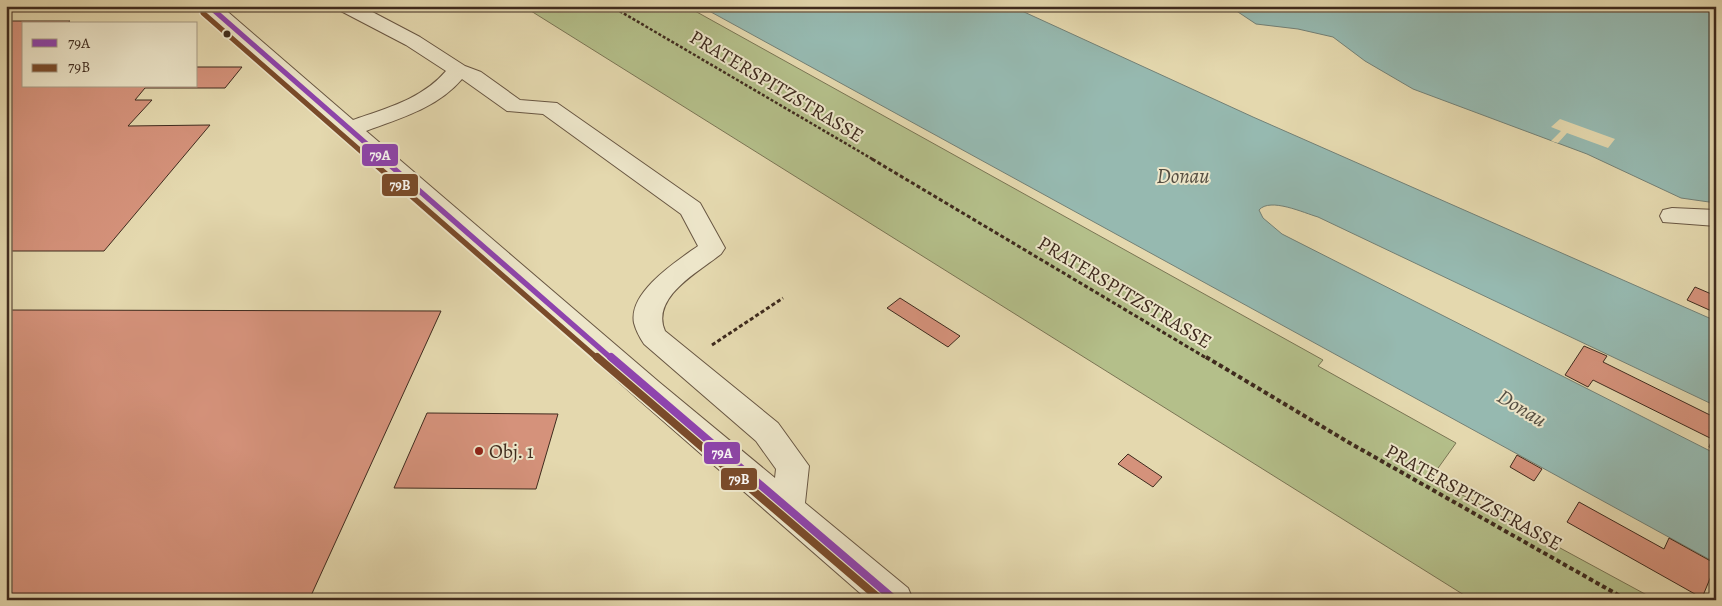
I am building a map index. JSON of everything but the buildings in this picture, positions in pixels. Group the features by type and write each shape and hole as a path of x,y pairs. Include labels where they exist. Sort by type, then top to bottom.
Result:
{"street":[{"path":"209,6 648,390 896,600"},
{"path":"346,6 413,41 458,70 474,76 515,106 549,108 691,209 712,248 654,296 647,321 654,337 767,432 793,466 788,509"},
{"path":"349,129 423,103 439,92 458,70"},
{"path":"1672,216 1716,218"}],"path":[{"name":"PRATERSPITZSTRASSE","path":"611,6 755,89 1348,442 1627,600"},
{"path":"684,363 783,298"}],"green space":[{"path":"523,6 686,6 1323,360 1318,366 1456,443 1431,478 1656,600 1472,600"}],"water":[{"name":"Donau","path":"700,6 1011,6 1253,117 1716,321 1716,406 1318,217 1279,205 1264,206 1259,210 1263,218 1282,234 1716,454 1716,563"},
{"path":"1229,6 1716,6 1716,203 1681,198 1587,154 1413,89 1365,61 1333,37 1298,29 1256,24"}],"pier":[{"path":"1560,119 1615,139 1608,148 1567,133 1558,143 1551,141 1561,131 1551,127"}],"transit line":[{"name":"79A","path":"209,6 648,390 895,600"},
{"name":"79B","path":"203,13 642,397 881,600"}],"place":[{"name":"Obj. 1","path":"479,451"}]}
